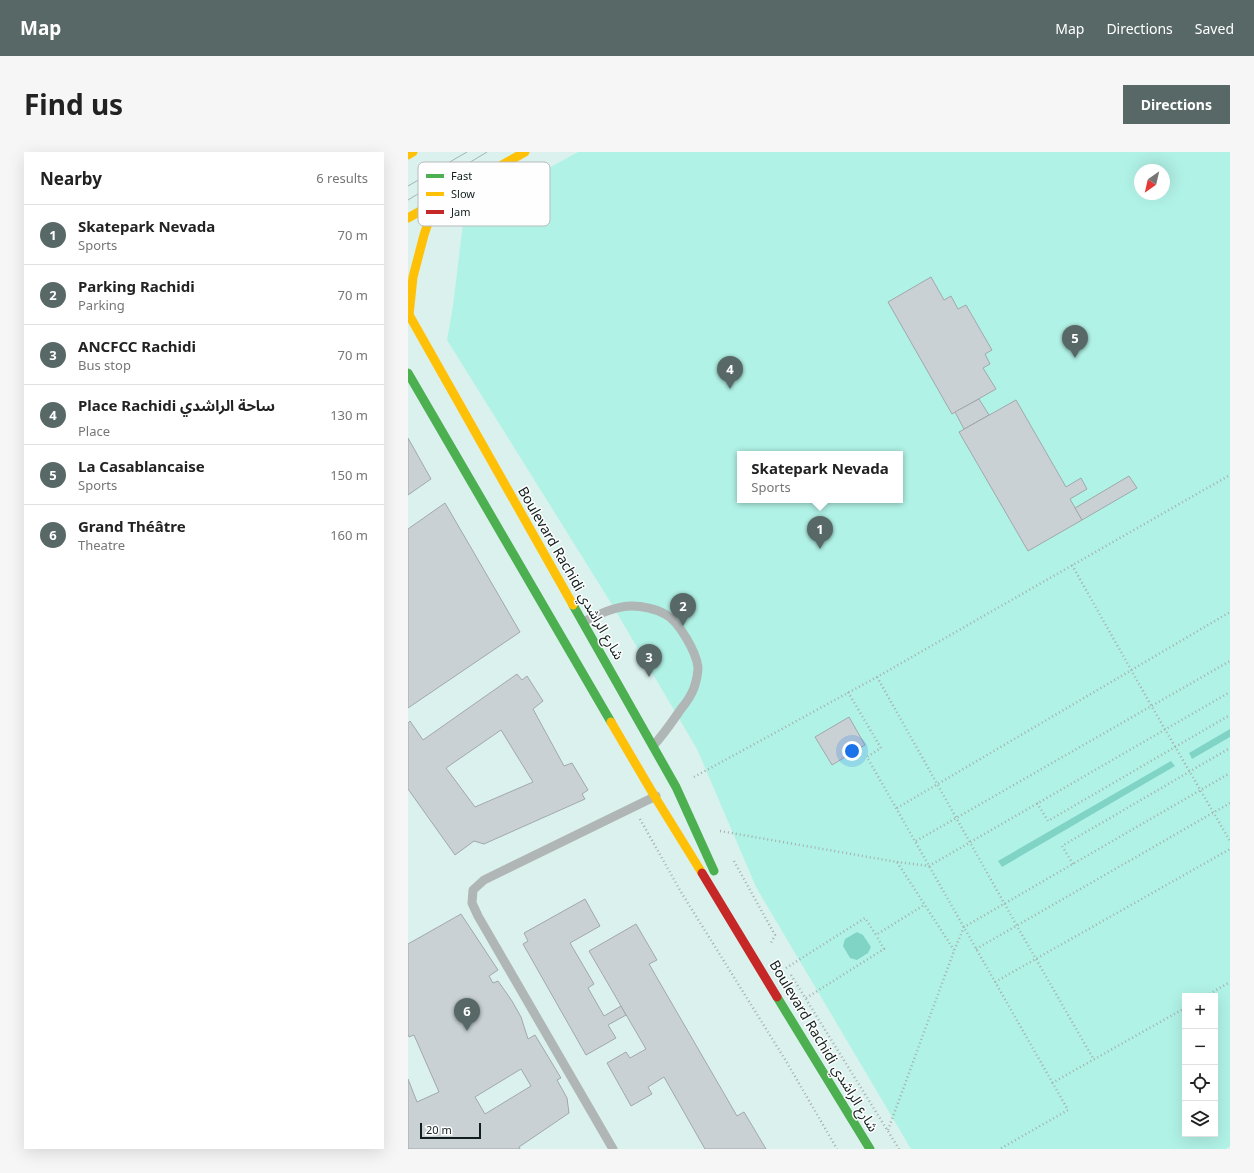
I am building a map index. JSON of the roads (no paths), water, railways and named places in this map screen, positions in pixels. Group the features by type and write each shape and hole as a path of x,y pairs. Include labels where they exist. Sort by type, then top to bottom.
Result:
{"street":[{"path":"408,155 413,152"},
{"path":"507,162 525,152"},
{"path":"408,218 418,212"},
{"path":"408,314 413,277 427,226"},
{"name":"Boulevard Rachidi شارع الراشدي","path":"408,314 653,746 665,792 753,958 870,1149"},
{"name":"Boulevard Rachidi شارع الراشدي","path":"408,373 665,792 719,883 753,958"}],"lane":[{"path":"582,622 622,607 633,606 651,609 666,614 684,633 696,659 698,669 694,688 689,699 653,746"},
{"path":"613,1149 478,916 472,903 473,890 484,880 633,806 665,792"}],"tram line":[{"path":"450,162 467,152"},
{"path":"471,162 487,152"},
{"path":"408,186 418,180"},
{"path":"408,200 418,194"}],"place":[{"name":"La Casablancaise","path":"1075,358"},
{"name":"Place Rachidi ساحة الراشدي","path":"730,389"},
{"name":"Skatepark Nevada","path":"820,549"},
{"name":"Parking Rachidi","path":"683,626"},
{"name":"ANCFCC Rachidi","path":"649,677"},
{"name":"Grand Théâtre","path":"467,1031"}]}
